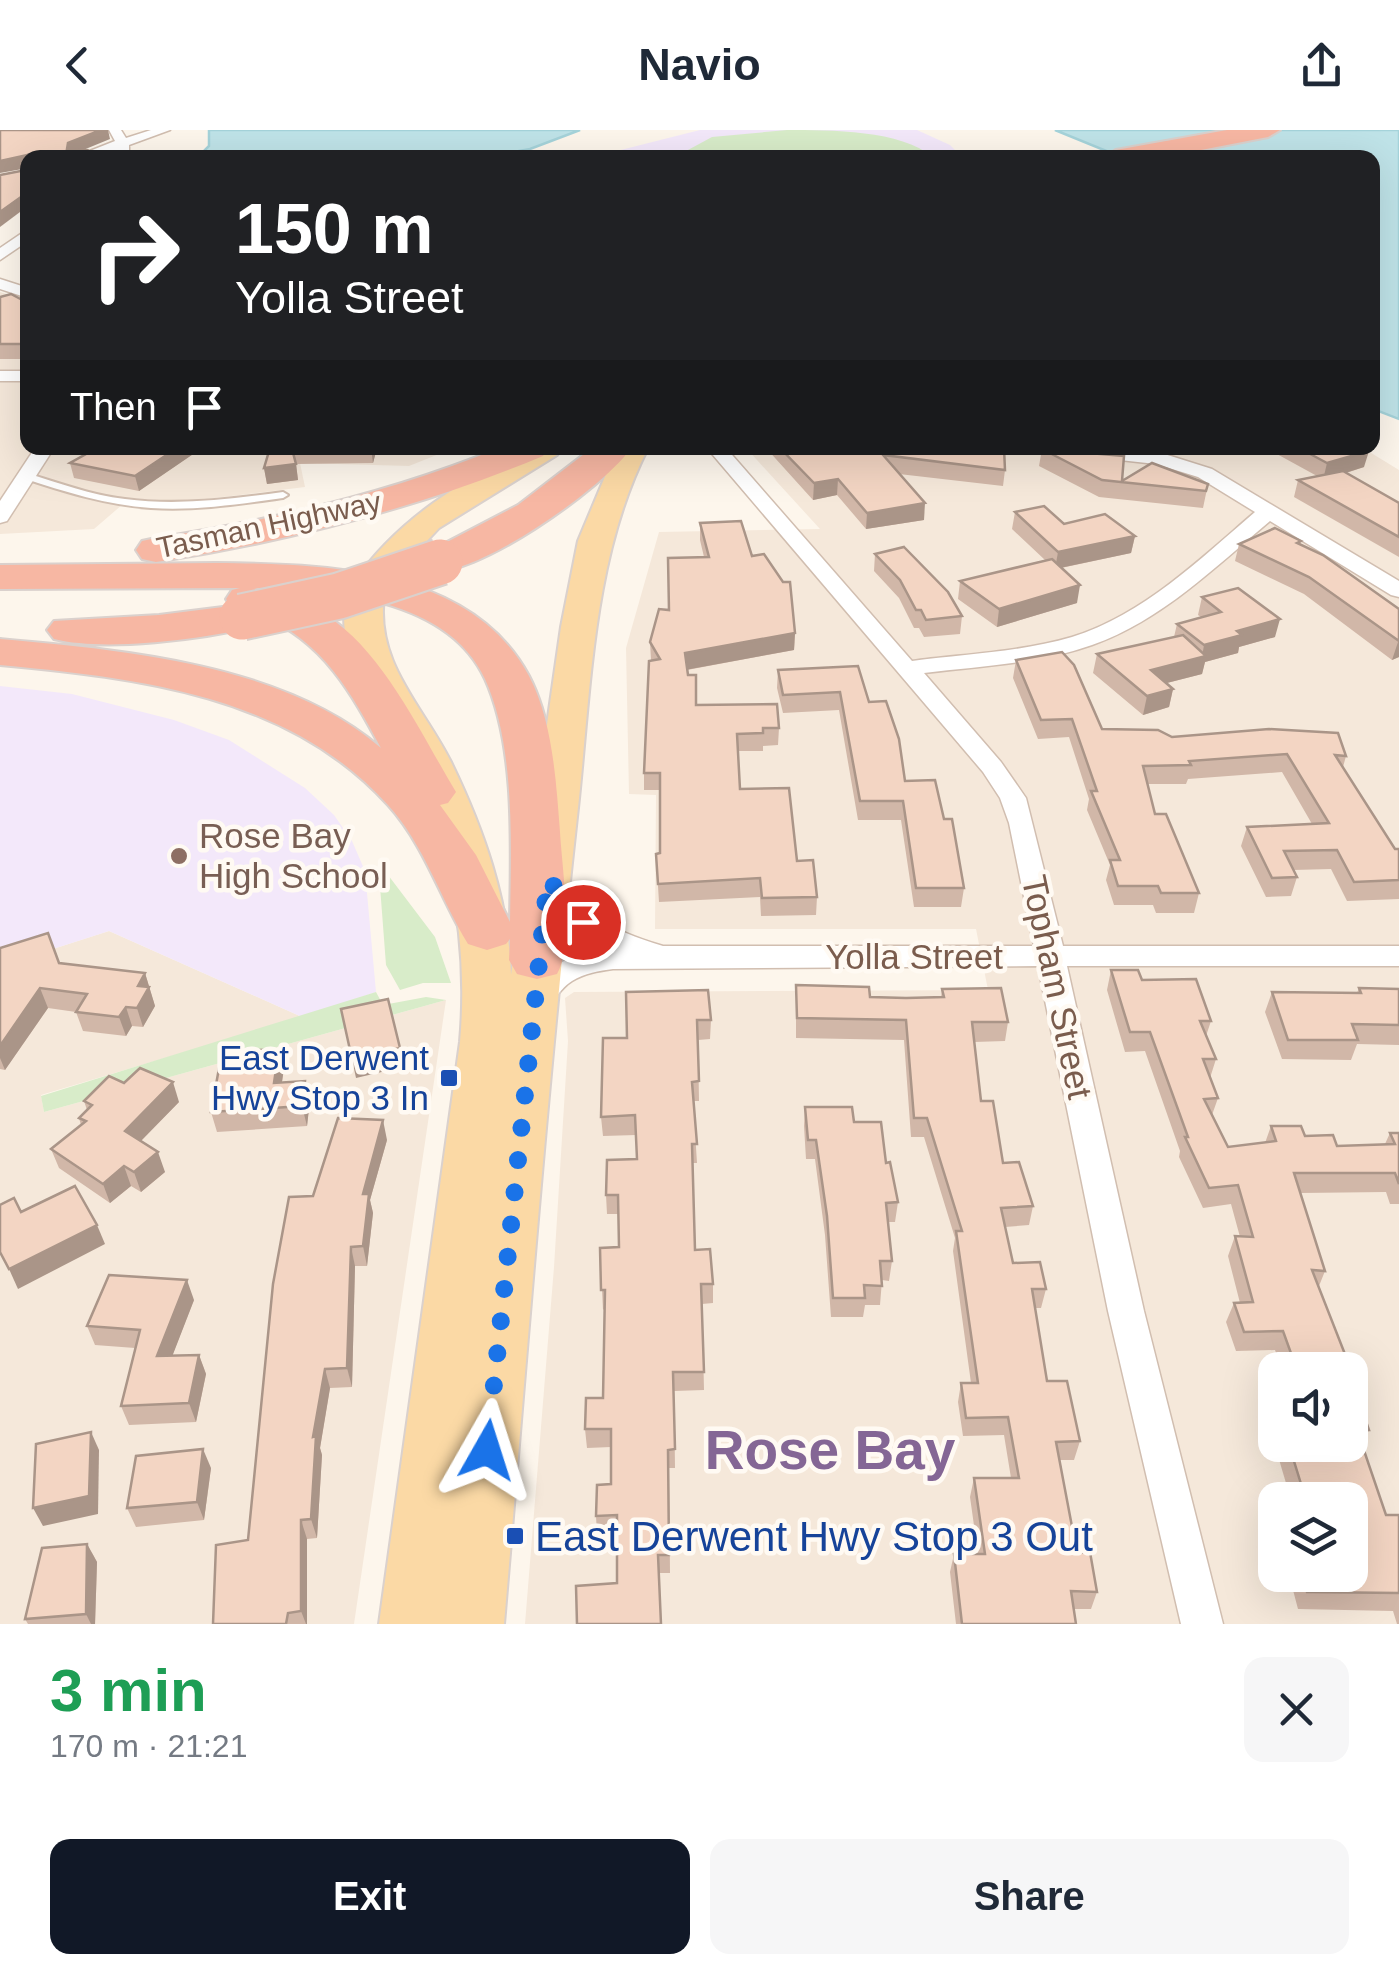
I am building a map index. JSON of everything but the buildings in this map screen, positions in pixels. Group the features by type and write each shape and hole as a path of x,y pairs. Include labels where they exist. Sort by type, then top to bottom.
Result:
{"highway":[{"path":"1159,150 1268,130"},
{"name":"Tasman Highway","path":"0,554 130,543 316,510 413,484 490,455"},
{"name":"Tasman Highway","path":"0,563 138,553 288,527 417,492 512,455"},
{"path":"0,629 118,630 242,617 339,596 482,544 539,510 605,455"},
{"path":"0,577 308,578 392,594 457,622 496,659 507,677 520,718 532,822 534,988"},
{"name":"Tasman Highway","path":"0,590 224,594 286,611 330,638 340,650 465,849"},
{"path":"0,652 175,672 249,694 323,727 391,779 423,815 463,876 487,931"}],"main road":[{"path":"413,1624 486,1042 490,964 487,931 465,849 434,769 383,684 367,649 362,618 369,589 395,548 434,516 534,455"},
{"path":"470,1624 548,879 592,555 611,493 629,455"}],"street":[{"path":"120,143 138,134 164,130"},
{"path":"0,255 20,239"},
{"path":"0,516 40,455"},
{"name":"Topham Street","path":"722,455 992,766 1013,798 1126,1310 1202,1624"},
{"path":"1123,455 1172,461 1205,474 1399,590"},
{"path":"908,668 1045,649 1104,632 1160,601 1268,512"},
{"name":"Yolla Street","path":"548,879 571,912 600,934 642,951 669,956"},
{"name":"Yolla Street","path":"534,988 547,984 566,969 669,956 1399,956"}],"lane":[{"path":"26,476 115,503 165,508 283,494"}],"shaded area":[{"path":"700,130 917,130 955,150 621,150"},
{"path":"0,292 20,299 20,455 436,455 409,466 300,463 305,487 182,502 130,498 94,529 0,534"},
{"path":"752,455 1374,455 1399,470 1399,1624 525,1624 554,1267 568,1041 565,998 574,992 988,990 976,929 655,929 656,795 629,794 626,648 659,532 820,529"},
{"name":"Rose Bay High School","path":"0,686 72,694 174,720 229,740 305,788 334,815 352,841 365,871 376,992 302,1017 109,931 0,966"},
{"path":"109,931 302,1017 41,1095 44,1112 446,1000 354,1624 0,1624 0,966"}],"green space":[{"path":"787,130 844,131 903,141 922,150 688,150 712,137"},
{"path":"385,871 435,937 451,983 423,983 400,990 386,965 379,873"},
{"path":"376,992 383,1005 426,997 446,1000 44,1112 41,1096"}],"water":[{"path":"209,130 580,130 524,150 205,150 209,146"},
{"path":"1055,130 1399,130 1399,419 1380,412 1380,150 1104,150"}],"place":[{"name":"Rose Bay High School","path":"179,856"},
{"name":"East Derwent Hwy Stop 3 In","path":"449,1078"},
{"name":"East Derwent Hwy Stop 3 Out","path":"515,1536"}],"district":[{"name":"Rose Bay","path":"830,1450"}],"route":[{"path":"487,1450 536,960 548,879 583,922"}]}
